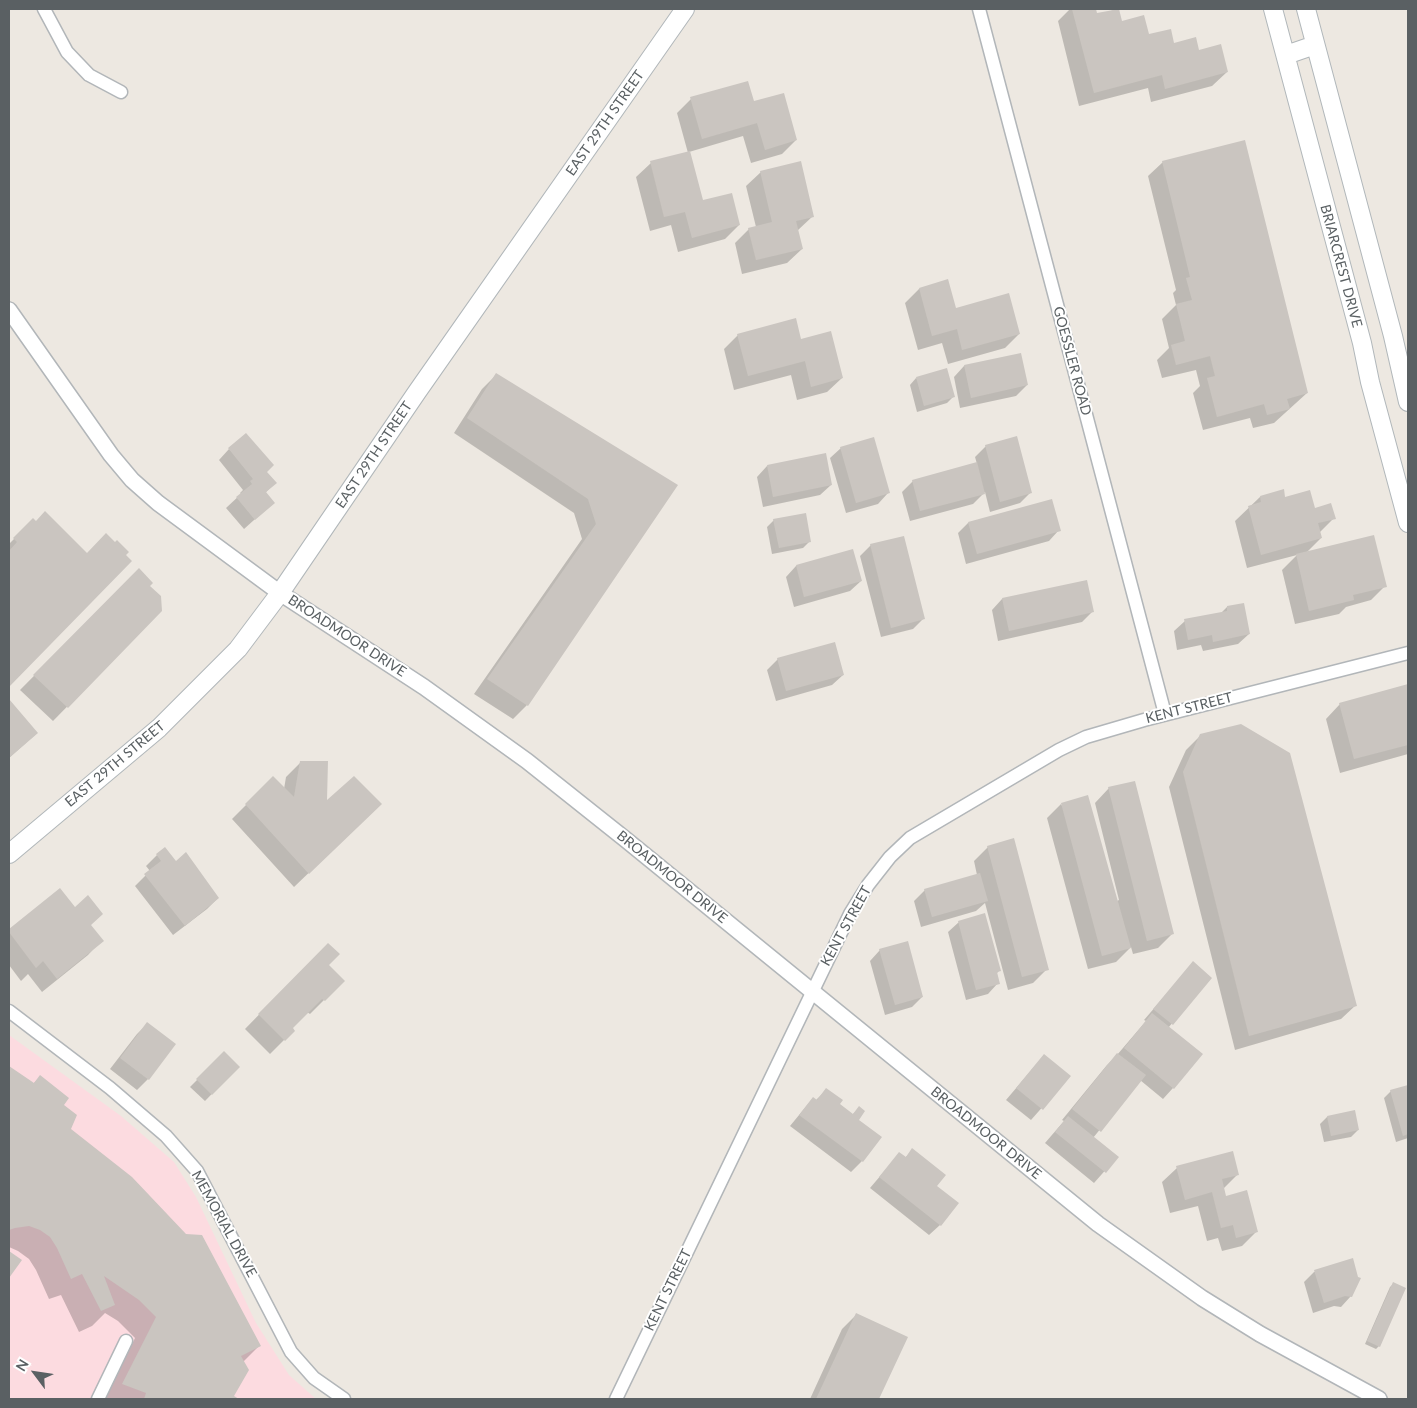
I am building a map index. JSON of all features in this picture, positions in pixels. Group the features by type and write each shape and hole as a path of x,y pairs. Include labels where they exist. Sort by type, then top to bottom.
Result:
{"main road":[{"name":"EAST 29TH STREET","path":"9,854 159,728 238,649 280,593 417,392 685,9"},
{"name":"BRIARCREST DRIVE","path":"1273,9 1408,523"},
{"path":"1306,9 1408,402"},
{"path":"1286,55 1315,45"}],"street":[{"path":"44,9 67,52 90,75 121,92"},
{"name":"GOESSLER ROAD","path":"979,9 1165,714"},
{"name":"BROADMOOR DRIVE","path":"9,310 100,440 132,480 173,515 280,593 424,687 527,761 633,845 1098,1224 1202,1298 1260,1334 1379,1399"},
{"name":"KENT STREET","path":"616,1399 850,914 868,885 890,857 910,838 1059,750 1086,737 1165,714 1408,653"},
{"name":"MEMORIAL DRIVE","path":"9,1011 110,1088 166,1136 197,1171 291,1352 314,1378 344,1399"},
{"path":"98,1399 126,1341"}],"shaded area":[{"path":"9,1035 121,1116 174,1162 196,1197 256,1323 289,1375 316,1399 9,1399"}],"building":[{"path":"1072,9 1096,9 1097,13 1119,9 1122,21 1144,15 1149,34 1171,29 1174,43 1196,37 1199,50 1221,44 1228,72 1165,89 1162,75 1094,93"},
{"path":"748,81 754,101 784,93 797,140 765,150 757,123 702,139 690,97"},
{"path":"1245,140 1308,393 1287,399 1290,409 1267,415 1264,404 1217,417 1207,378 1215,376 1210,356 1176,365 1171,345 1185,341 1176,304 1192,300 1186,278 1190,277 1162,161"},
{"path":"690,151 703,200 732,193 740,225 692,238 685,212 664,217 650,161"},
{"path":"801,161 814,217 796,221 803,249 756,260 748,228 772,222 760,171"},
{"path":"948,279 956,308 1009,293 1020,334 962,350 957,329 932,336 919,288"},
{"path":"796,318 801,339 831,331 843,378 811,387 805,361 748,376 737,334"},
{"path":"1021,353 1028,385 971,398 964,365"},
{"path":"947,368 955,397 924,406 916,377"},
{"path":"496,373 678,485 528,706 487,679 596,524 588,499 467,418"},
{"path":"246,433 274,465 267,472 277,483 266,492 275,503 255,520 236,497 252,484 250,481 253,479 228,448"},
{"path":"1017,436 1032,493 1000,502 985,445"},
{"path":"874,437 890,493 856,503 840,447"},
{"path":"826,453 832,485 773,497 767,465"},
{"path":"977,462 985,494 920,511 912,480"},
{"path":"1284,489 1285,497 1310,490 1315,508 1331,503 1336,519 1318,523 1322,538 1261,555 1248,506 1261,502 1260,496"},
{"path":"1052,499 1061,531 977,554 968,522"},
{"path":"45,511 87,553 106,533 115,542 117,540 129,552 126,555 132,561 9,687 9,551 17,542 13,538 33,518 36,521"},
{"path":"806,513 811,542 779,548 773,519"},
{"path":"1374,535 1387,587 1353,595 1354,600 1309,611 1296,554"},
{"path":"904,536 925,619 891,628 870,544"},
{"path":"853,549 862,581 804,597 796,565"},
{"path":"139,568 153,583 150,586 161,596 162,611 68,708 33,675"},
{"path":"1087,580 1094,612 1009,631 1002,598"},
{"path":"1244,603 1250,634 1213,642 1212,635 1188,640 1184,619 1227,611 1227,606"},
{"path":"835,642 844,675 786,691 777,658"},
{"path":"1408,684 1408,745 1354,759 1339,703"},
{"path":"9,699 38,733 9,758"},
{"path":"1241,724 1290,753 1357,1006 1249,1036 1183,772 1200,734"},
{"path":"300,761 328,761 327,800 354,776 382,804 309,874 245,804 273,776 294,797"},
{"path":"1135,781 1174,934 1147,941 1108,787"},
{"path":"1088,795 1131,948 1102,956 1061,803"},
{"path":"1014,838 1049,970 1022,977 987,846"},
{"path":"165,847 176,861 186,852 219,898 185,926 144,874 161,861 156,854"},
{"path":"980,873 988,901 932,917 924,889"},
{"path":"60,888 75,907 88,895 103,914 91,925 104,941 57,979 43,961 36,968 9,932 9,929"},
{"path":"985,913 1001,971 997,972 1000,984 976,990 958,921"},
{"path":"908,941 923,997 895,1005 879,949"},
{"path":"328,943 340,954 329,965 345,981 325,1001 322,999 293,1028 295,1031 285,1041 258,1014"},
{"path":"1193,961 1212,978 1173,1025 1153,1009"},
{"path":"1152,1013 1203,1054 1174,1089 1124,1048"},
{"path":"147,1022 176,1044 149,1080 120,1058"},
{"path":"224,1051 240,1067 212,1095 196,1079"},
{"path":"1117,1053 1146,1075 1101,1132 1072,1109"},
{"path":"1044,1054 1071,1076 1043,1110 1016,1088"},
{"path":"9,1066 34,1083 40,1075 69,1098 64,1105 77,1115 71,1129 132,1177 186,1234 202,1235 261,1346 241,1356 249,1370 234,1396 239,1399 144,1399 146,1393 122,1384 156,1317 139,1300 104,1276 115,1305 101,1311 82,1274 71,1279 50,1237 40,1230 29,1226 9,1230"},
{"path":"1408,1085 1408,1134 1403,1136 1390,1090"},
{"path":"826,1088 843,1100 840,1104 853,1114 859,1106 865,1111 859,1120 882,1137 863,1162 799,1115 813,1097 817,1100"},
{"path":"1355,1110 1359,1130 1331,1136 1327,1116"},
{"path":"1068,1116 1119,1157 1106,1173 1055,1132"},
{"path":"912,1148 946,1175 937,1186 959,1203 941,1226 879,1177 899,1152 906,1157"},
{"path":"1233,1151 1239,1175 1222,1179 1226,1196 1247,1190 1258,1232 1236,1238 1233,1225 1221,1228 1212,1192 1185,1200 1176,1166"},
{"path":"9,1251 22,1260 9,1278"},
{"path":"1353,1258 1358,1277 1361,1278 1352,1297 1345,1296 1324,1303 1314,1270"},
{"path":"1393,1282 1406,1288 1380,1347 1367,1341"},
{"path":"856,1313 908,1337 879,1399 816,1399"}]}
